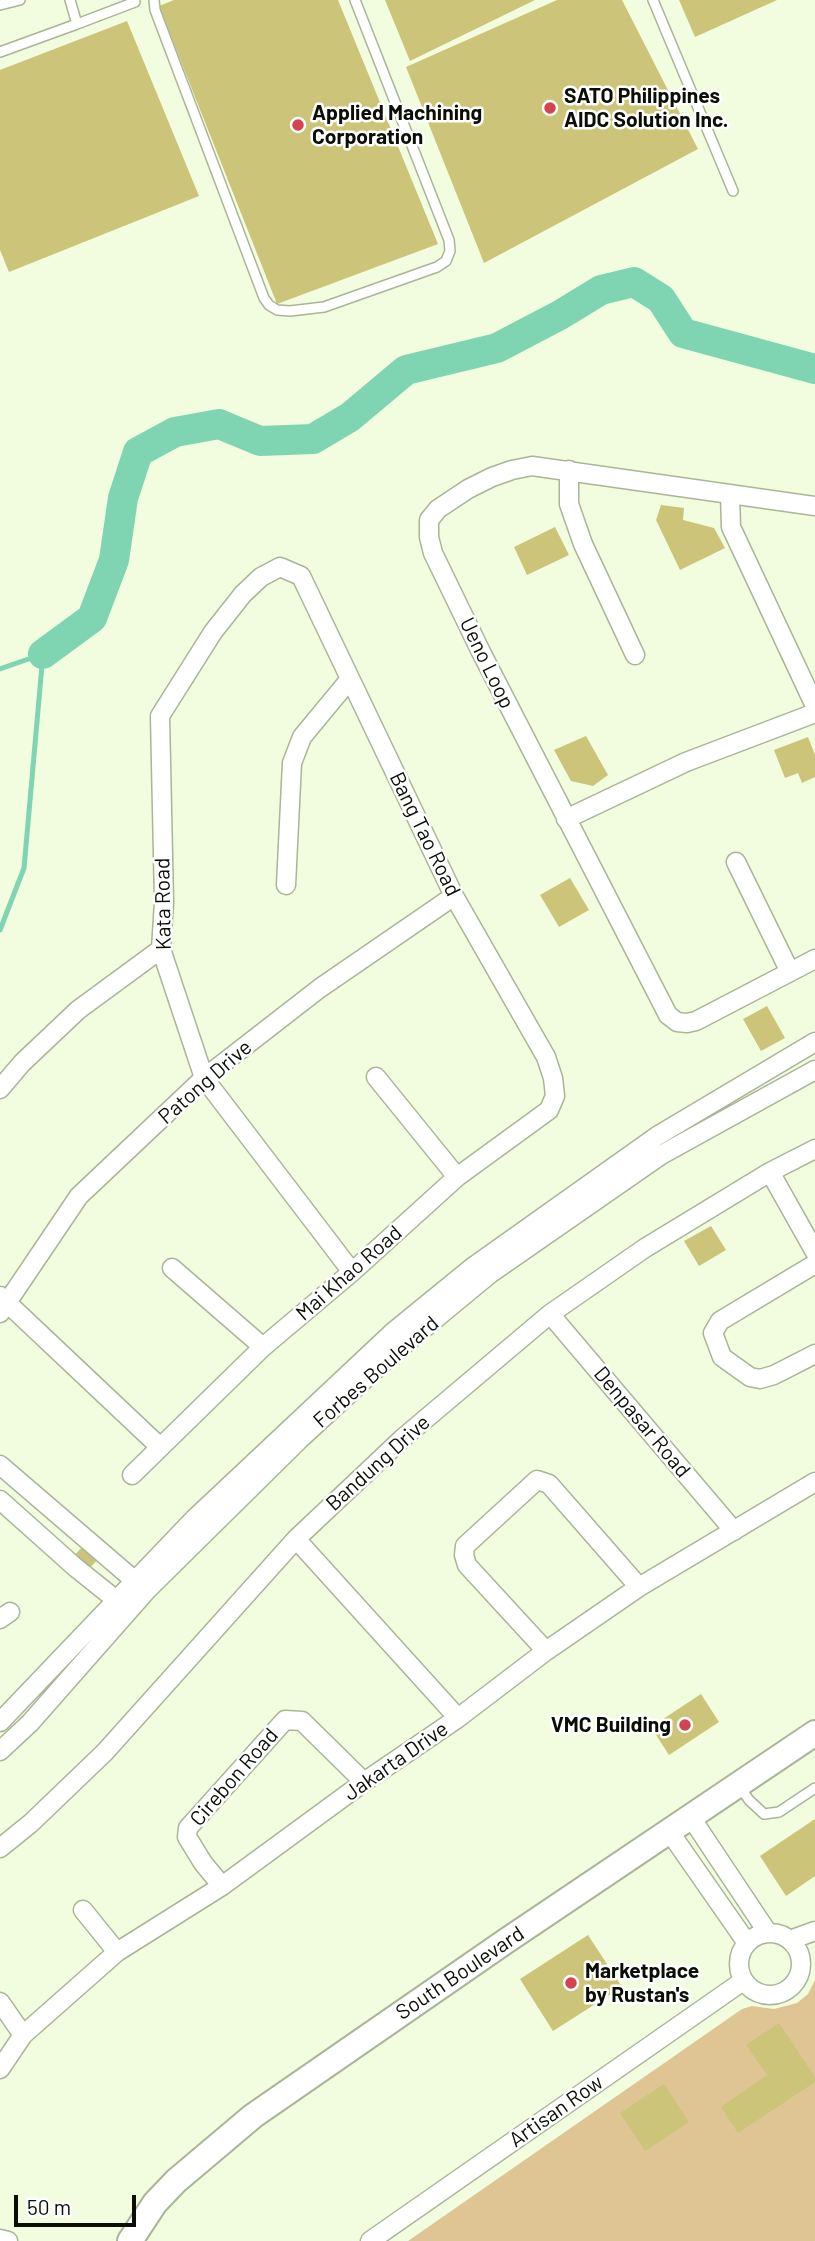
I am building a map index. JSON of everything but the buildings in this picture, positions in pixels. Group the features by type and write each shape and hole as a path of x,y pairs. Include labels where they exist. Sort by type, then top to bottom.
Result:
{"main road":[{"name":"South Boulevard","path":"130,2241 155,2203 176,2180 253,2116 815,1733"}],"street":[{"name":"Ueno Loop","path":"815,506 532,466 492,477 468,489 438,509 429,520 433,553 668,1016 687,1023 696,1021 815,959"},
{"path":"569,470 569,504 583,544 635,655"},
{"path":"730,495 731,527 815,706"},
{"name":"Bang Tao Road","path":"280,567 302,576 454,896 546,1057 554,1078 555,1096 549,1110"},
{"name":"Kata Road","path":"280,567 261,577 243,594 213,632 160,716 163,902 161,949 204,1078 352,1272"},
{"path":"286,886 292,763 302,737 350,679"},
{"path":"566,819 686,762 815,713"},
{"path":"736,862 790,972"},
{"name":"Patong Drive","path":"3,1303 79,1196 204,1078 320,988 454,896"},
{"path":"0,1089 22,1063 78,1010 161,949"},
{"name":"Forbes Boulevard","path":"0,1751 30,1723 140,1585 301,1416 393,1332 474,1266 657,1136 815,1042"},
{"name":"Forbes Boulevard","path":"140,1585 378,1367 491,1273 661,1155 815,1069"},
{"path":"376,1077 457,1177"},
{"name":"Mai Khao Road","path":"132,1475 262,1347 352,1272 457,1177 549,1110"},
{"name":"Bandung Drive","path":"0,1848 31,1823 105,1752 296,1539 403,1438 550,1314 645,1248 770,1172 815,1149"},
{"path":"770,1172 815,1252"},
{"path":"815,1264 720,1321 713,1333 722,1357 750,1377 760,1380 815,1354"},
{"path":"172,1268 262,1347"},
{"path":"3,1303 160,1447"},
{"name":"Denpasar Road","path":"550,1314 734,1531"},
{"path":"0,1465 140,1585"},
{"path":"546,1651 467,1565 464,1555 465,1546 537,1480 548,1484 639,1587"},
{"name":"Jakarta Drive","path":"0,2069 23,2035 117,1951 222,1886 364,1782 458,1718 546,1651 639,1587 815,1482"},
{"path":"0,1500 123,1606"},
{"path":"296,1539 458,1718"},
{"name":"Forbes Boulevard","path":"0,1722 123,1606"},
{"name":"Cirebon Road","path":"222,1886 202,1863 192,1846 187,1837 188,1828 285,1720 302,1721 364,1782"},
{"path":"690,1816 768,1933"},
{"path":"669,1831 747,1943"},
{"path":"83,1910 117,1951"},
{"path":"790,1940 815,1931"},
{"path":"768,1933 790,1940 799,1952 808,1955 797,1980 790,1988 771,1996 751,1989 743,1981 738,1961 747,1943 768,1933"},
{"name":"Artisan Row","path":"370,2241 743,1981"},
{"path":"0,2002 23,2035"},
{"path":"0,2239 8,2241"}],"lane":[{"path":"0,5 20,0"},
{"path":"70,0 77,24"},
{"path":"154,0 155,10 264,298 277,310 290,311 324,307 437,267 446,261 450,251 449,240 355,0"},
{"path":"653,0 733,191"},
{"path":"0,52 135,2"},
{"path":"738,1784 749,1800 764,1814 779,1812 815,1788"}],"shaded area":[{"path":"815,1980 815,2241 408,2241 742,2009 752,2006 774,2009 797,2003 808,1994"}],"waterway":[{"path":"43,654 92,618 114,560 123,498 138,452 175,432 219,424 260,441 313,439 350,417 406,370 497,348 601,290 634,282 661,299 683,333 815,369"},
{"path":"0,669 43,654 24,868 0,930"}],"place":[{"name":"SATO Philippines AIDC Solution Inc.","path":"550,108"},
{"name":"Applied Machining Corporation","path":"298,125"},
{"name":"VMC Building","path":"685,1725"},
{"name":"Marketplace by Rustan's","path":"571,1983"}]}
